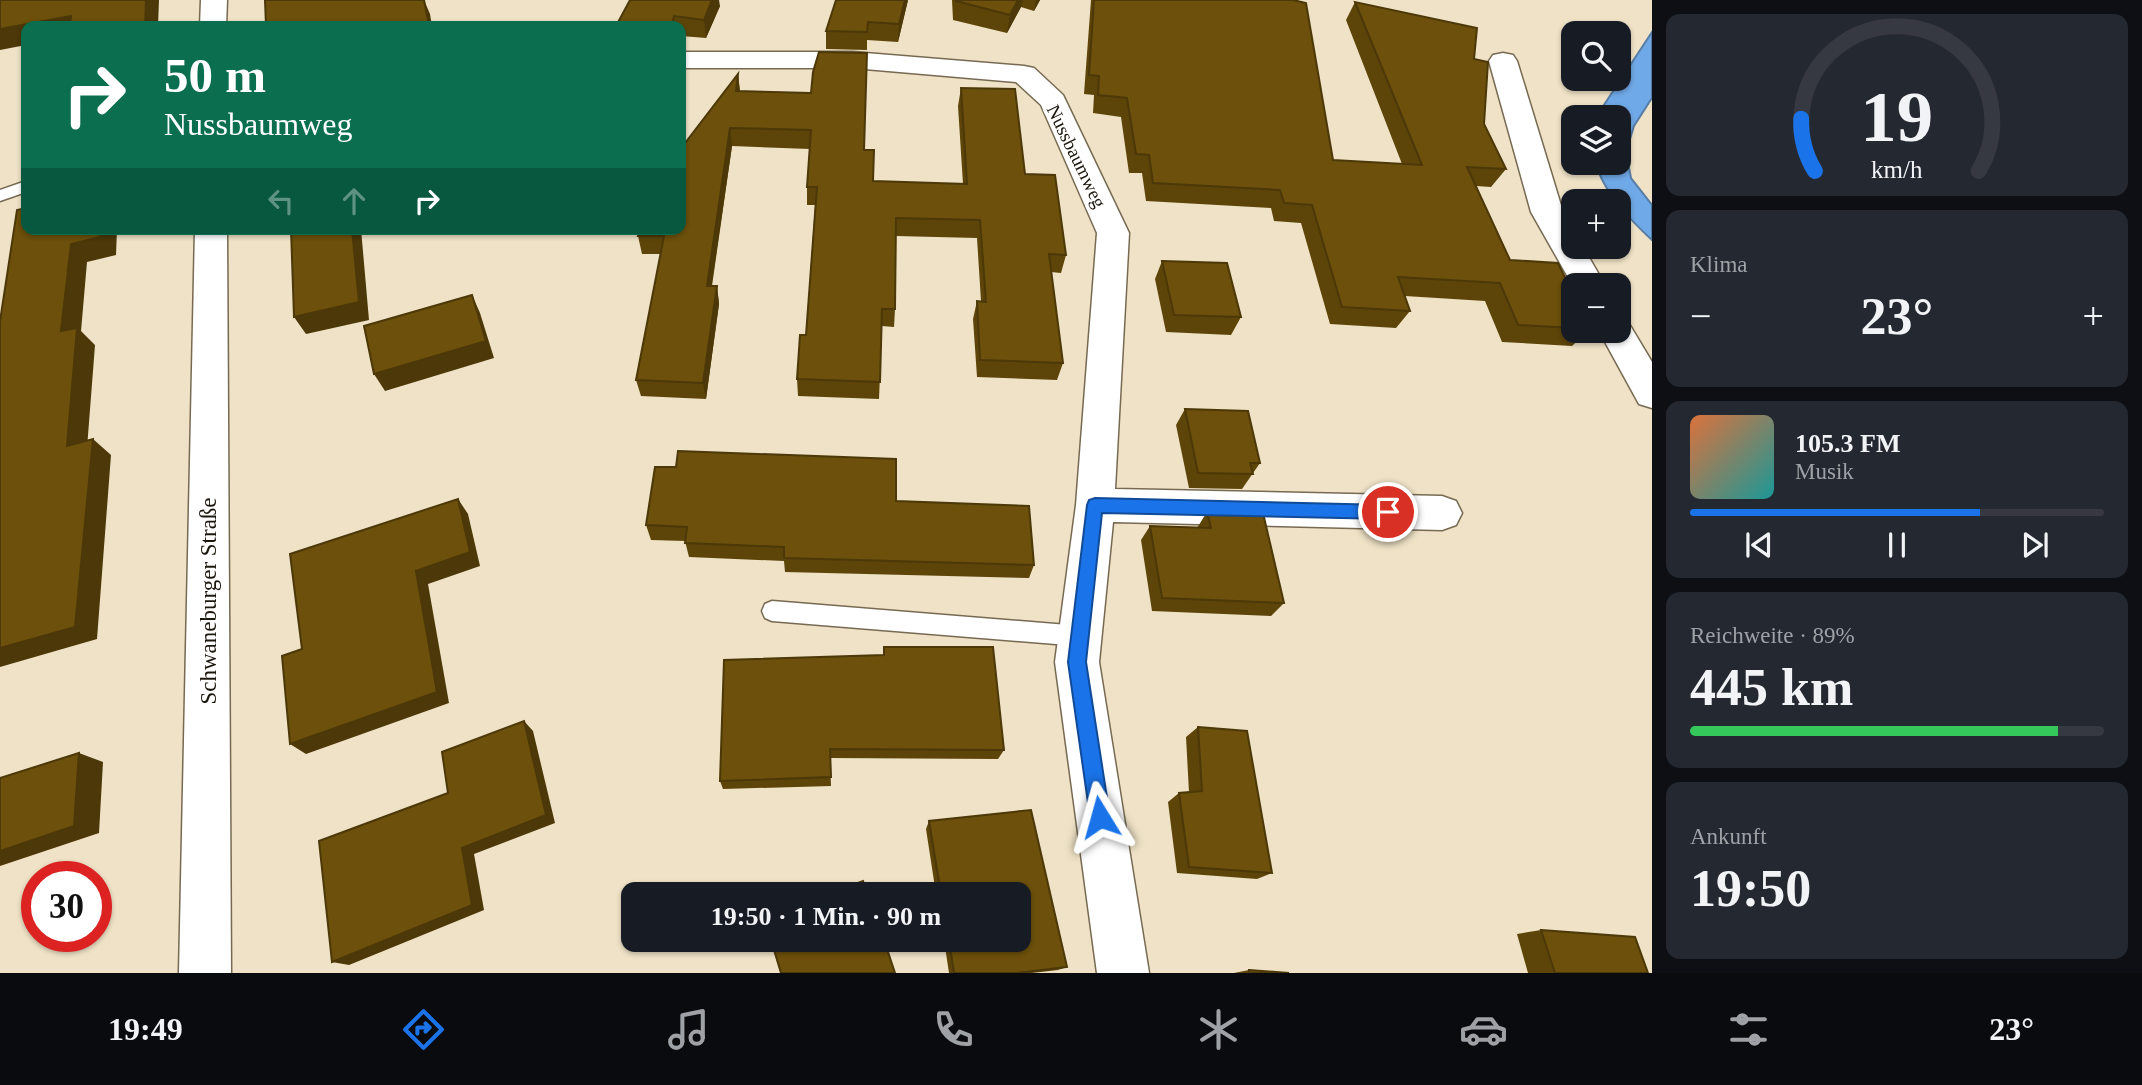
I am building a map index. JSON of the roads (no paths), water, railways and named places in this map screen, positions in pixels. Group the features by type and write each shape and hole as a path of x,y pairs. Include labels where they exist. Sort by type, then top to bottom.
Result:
{"street":[{"path":"213,21 214,0"},
{"name":"Nussbaumweg","path":"686,60 853,60 1024,74 1053,101 1113,233 1095,505 1077,662 1123,973"},
{"path":"1503,61 1547,212 1582,273"},
{"name":"Schwaneburger Straße","path":"205,973 211,235"},
{"path":"1623,343 1652,394"},
{"path":"1095,505 1442,513"}],"lane":[{"path":"0,196 21,188"},
{"path":"772,611 1080,636"}],"water":[{"path":"1652,32 1652,98 1634,126 1631,136 1631,105 1604,105 1613,91 1631,91 1631,64"},
{"path":"1600,175 1630,175 1652,205 1652,240 1631,218 1631,189 1608,189"}]}
